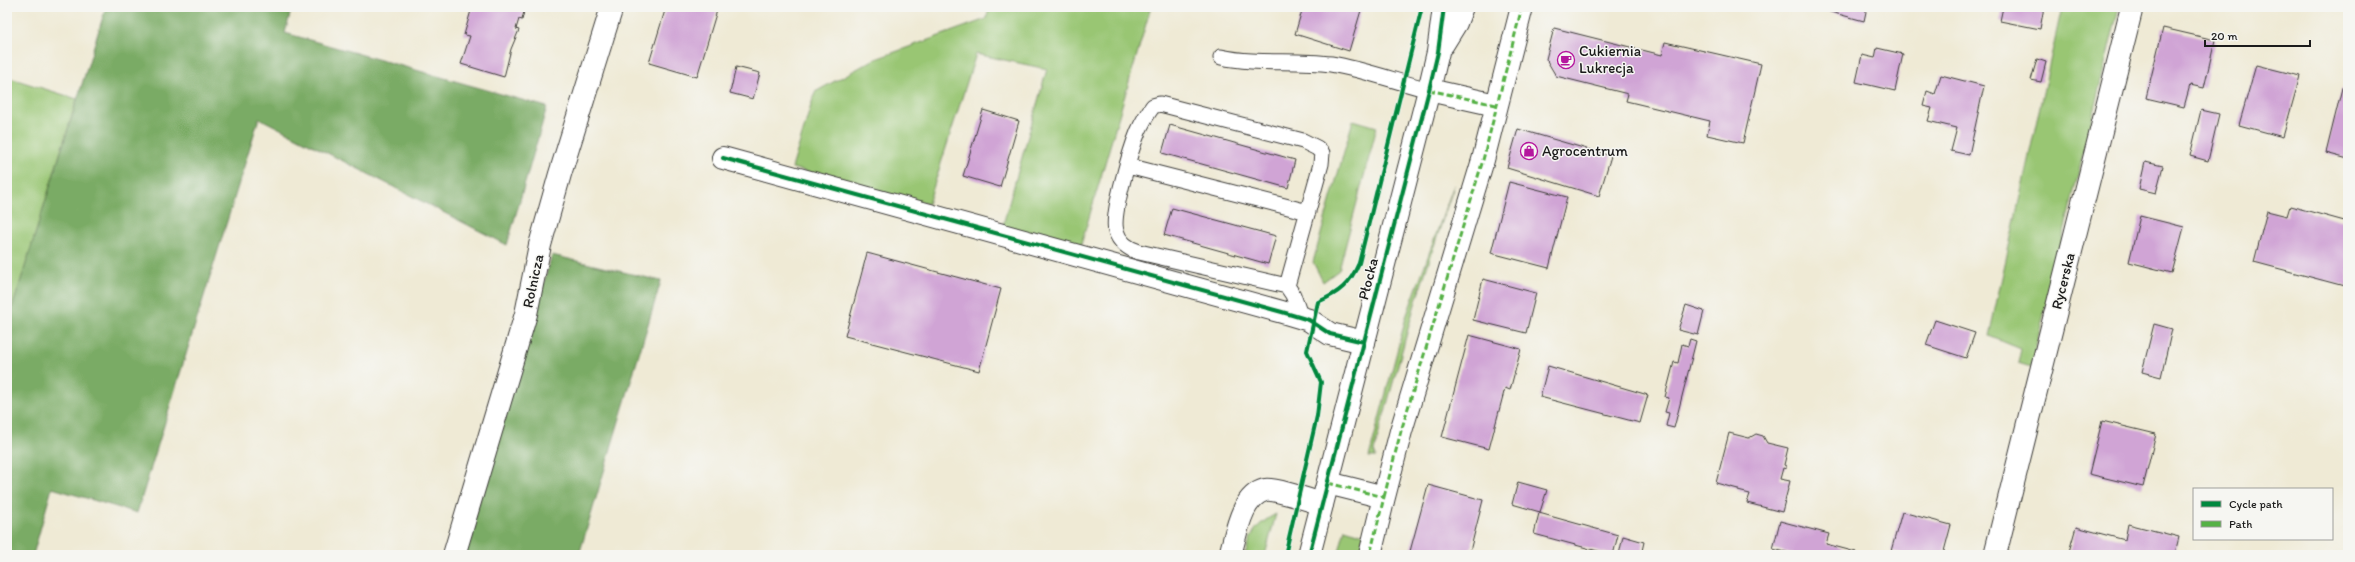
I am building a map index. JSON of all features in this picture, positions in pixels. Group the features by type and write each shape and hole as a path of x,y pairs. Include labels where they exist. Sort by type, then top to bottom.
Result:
{"street":[{"name":"Rolnicza","path":"454,555 526,314 540,244 556,188 612,7"},
{"name":"Płocka","path":"1309,555 1429,90 1438,52 1444,7"},
{"name":"Płocka","path":"1438,52 1456,23 1462,7"},
{"path":"1370,555 1401,431 1483,160 1522,7"},
{"name":"Rycerska","path":"1995,555 2132,7"},
{"path":"1429,90 1496,105"},
{"path":"722,158 1309,320 1330,334 1364,342"},
{"path":"1328,483 1384,497"},
{"path":"1230,555 1245,509 1254,496 1266,490 1322,504"}],"lane":[{"path":"1221,57 1242,62 1298,61 1332,64 1429,90"},
{"path":"1287,286 1321,164 1322,153 1317,148 1303,141 1160,104 1153,106 1143,120 1128,166 1116,212 1115,229 1119,238 1130,250 1287,286 1293,295 1301,318"},
{"path":"1128,166 1308,212"}],"green space":[{"path":"106,7 292,7 285,33 547,107 507,245 259,118 137,513 52,488 33,555 7,555 7,325"},
{"path":"990,7 1151,7 1080,248 1002,228 1047,69 976,54 928,204 792,168 815,92 873,60 986,19"},
{"path":"2062,7 2119,7 2031,367 2018,363 2021,349 1989,336"},
{"path":"7,77 77,99 7,325"},
{"path":"1353,120 1377,127 1339,270 1323,282 1313,262"},
{"path":"1454,185 1415,304 1374,451 1376,457 1369,457 1406,317"},
{"path":"552,255 661,281 579,555 463,555"},
{"path":"1276,514 1265,555 1245,555 1252,535 1258,526"},
{"path":"1345,529 1364,535 1359,555 1338,555"}],"building":[{"path":"472,7 525,7 522,20 519,19 516,29 519,30 511,49 504,77 461,64 470,36 464,35"},
{"path":"666,7 718,7 697,77 649,63"},
{"path":"1303,7 1362,7 1349,51 1295,34"},
{"path":"1812,7 1867,7 1864,21"},
{"path":"2003,7 2044,7 2040,29 2000,21"},
{"path":"1554,28 1662,55 1665,42 1761,64 1743,143 1707,135 1710,121 1626,101 1628,94 1556,76 1546,59"},
{"path":"2163,28 2215,40 2204,88 2190,85 2184,107 2146,98"},
{"path":"1877,48 1903,54 1895,91 1856,82 1862,55 1875,58"},
{"path":"2037,59 2046,62 2041,82 2031,80"},
{"path":"2256,65 2300,76 2283,137 2239,125"},
{"path":"736,67 760,73 753,99 730,93"},
{"path":"1941,75 1984,86 1969,155 1951,151 1957,128 1928,121 1932,108 1923,106 1927,91 1935,94"},
{"path":"2342,88 2348,90 2348,159 2326,153"},
{"path":"983,110 1019,121 1000,187 963,176"},
{"path":"2201,110 2219,114 2208,161 2190,156"},
{"path":"1170,125 1295,160 1288,188 1162,153"},
{"path":"1518,129 1611,156 1599,196 1507,168"},
{"path":"2145,162 2163,166 2156,193 2139,189"},
{"path":"1509,182 1567,197 1549,268 1491,253"},
{"path":"2290,206 2348,222 2348,287 2254,262 2267,211 2287,216"},
{"path":"1172,208 1276,236 1268,264 1164,235"},
{"path":"2140,216 2184,227 2172,273 2129,262"},
{"path":"867,253 1001,289 979,371 845,336"},
{"path":"1483,279 1536,293 1526,333 1473,320"},
{"path":"1686,305 1704,311 1698,335 1678,330"},
{"path":"1935,320 1975,333 1966,358 1926,345"},
{"path":"2154,324 2172,329 2161,377 2142,372"},
{"path":"1469,335 1521,349 1510,390 1505,388 1489,449 1442,437"},
{"path":"1690,339 1696,341 1674,428 1666,426 1669,413 1665,412 1669,398 1665,397 1674,362 1678,363 1682,344 1688,346"},
{"path":"1548,366 1648,395 1640,423 1540,397"},
{"path":"2102,421 2156,434 2143,487 2089,474"},
{"path":"1729,433 1749,438 1756,434 1763,436 1767,443 1788,448 1784,465 1786,466 1786,469 1783,468 1780,479 1790,481 1782,512 1747,503 1750,494 1716,483"},
{"path":"1518,482 1547,490 1540,512 1512,504"},
{"path":"1428,485 1483,500 1469,555 1409,555"},
{"path":"1902,512 1951,525 1943,555 1907,555 1891,551"},
{"path":"1539,513 1618,535 1613,555 1534,534"},
{"path":"1780,521 1829,534 1826,544 1856,552 1855,555 1798,555 1773,549"},
{"path":"2128,524 2179,537 2175,553 2180,555 2068,555 2076,527 2125,540"},
{"path":"1623,536 1644,542 1641,555 1619,555"}],"marked path":[{"path":"1384,497 1401,431 1483,160 1522,7"},
{"path":"1429,90 1496,105"},
{"path":"1328,483 1384,497 1370,555"}],"cycle path":[{"path":"1285,555 1317,416 1321,382 1307,351 1318,302 1332,295 1343,287 1352,277 1359,263 1422,7"},
{"path":"1309,555 1429,90 1438,52 1444,7"},
{"path":"723,158 1282,312 1309,320 1330,334 1364,342"}],"place":[{"name":"Cukiernia Lukrecja","path":"1566,60"},
{"name":"Agrocentrum","path":"1529,151"}]}
